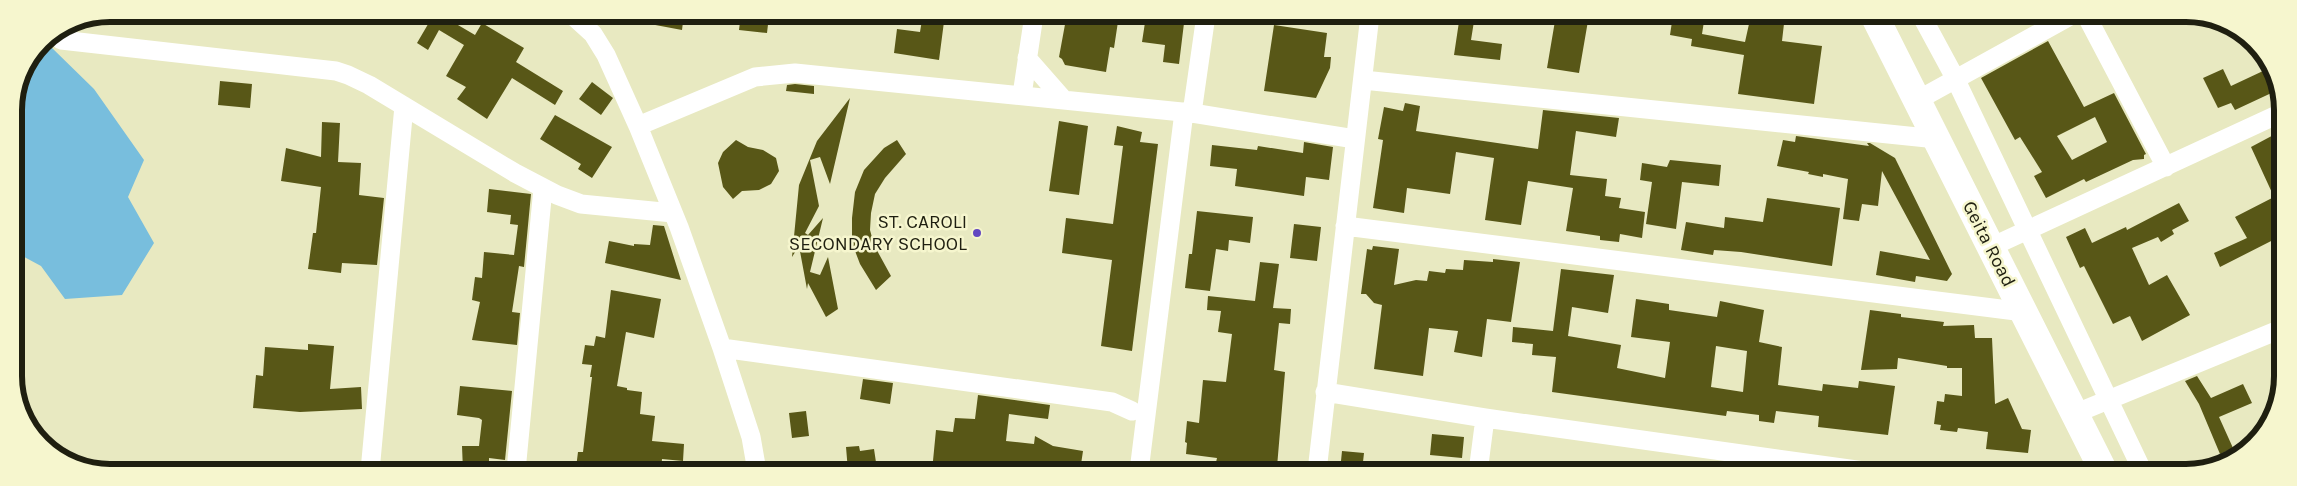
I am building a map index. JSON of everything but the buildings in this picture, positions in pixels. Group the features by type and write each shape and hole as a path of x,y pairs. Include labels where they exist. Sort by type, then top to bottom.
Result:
{"highway":[{"name":"Geita Road","path":"1877,22 2100,464"}],"street":[{"path":"580,22 593,34 606,55 638,126 673,213 722,348 751,437 756,464"},
{"path":"1022,95 1033,22"},
{"path":"1140,464 1188,112 1205,22"},
{"path":"1318,464 1354,138 1369,22"},
{"path":"1926,22 1956,80 2140,464"},
{"path":"1916,101 2061,22"},
{"path":"2089,22 2166,166"},
{"path":"61,40 336,71 348,75 404,106 543,188 582,204 673,213"},
{"path":"1027,58 1064,99"},
{"path":"638,126 748,79 795,72 1188,112 1354,138"},
{"path":"1363,80 1937,139"},
{"path":"371,464 404,106"},
{"path":"1990,247 2274,116"},
{"path":"517,464 543,188"},
{"path":"1345,226 2024,312"},
{"path":"2074,414 2274,332"},
{"path":"722,348 1112,402 1132,412"},
{"path":"1325,392 1485,418 1814,464"},
{"path":"1479,464 1485,418"}],"water":[{"path":"51,46 94,89 144,160 128,197 154,243 122,295 65,299 41,266 22,256 23,105 24,93 29,77 37,62"}],"place":[{"name":"ST. CAROLI SECONDARY SCHOOL","path":"977,233"}]}
